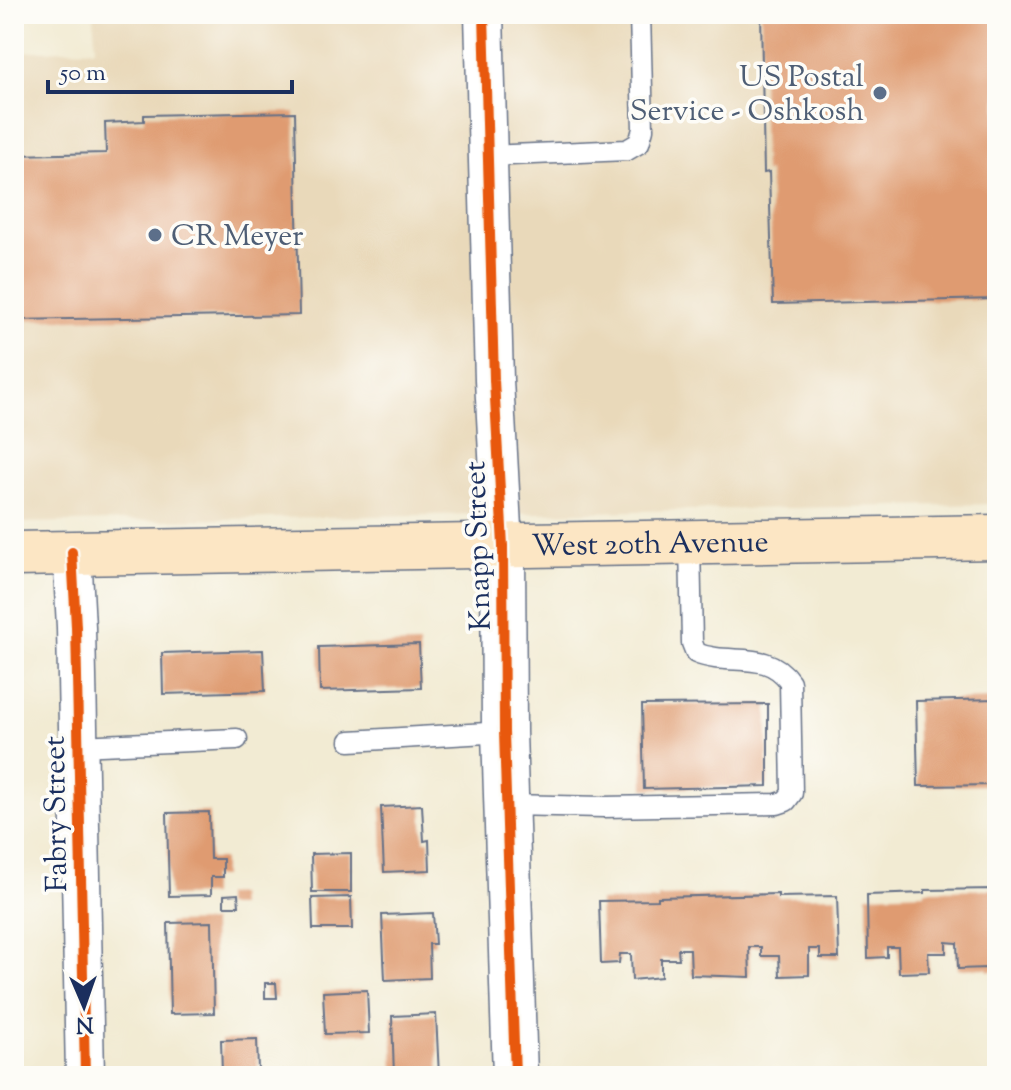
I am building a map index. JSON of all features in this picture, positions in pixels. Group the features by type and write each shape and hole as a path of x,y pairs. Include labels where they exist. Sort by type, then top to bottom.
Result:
{"main road":[{"name":"West 20th Avenue","path":"14,554 997,537"}],"street":[{"name":"Knapp Street","path":"484,14 494,380 503,546 504,732 515,1076"},
{"name":"Fabry Street","path":"72,552 85,1076"}],"lane":[{"path":"488,156 627,150 639,143 643,129 640,14"},
{"path":"507,805 777,804 786,801 792,793 790,682 781,668 765,661 708,658 696,653 692,643 690,542"},
{"path":"350,741 504,732"},
{"path":"78,746 237,739"}],"shaded area":[{"path":"94,14 997,14 997,504 14,523 14,52 95,49"}],"building":[{"name":"US Postal Service - Oshkosh","path":"761,14 997,14 997,299 773,304 769,172 764,173"},
{"name":"CR Meyer","path":"295,112 299,315 14,320 14,155 106,153 105,123 144,121 144,115"},
{"path":"419,644 421,688 320,691 319,647"},
{"path":"263,650 265,691 163,694 162,653"},
{"path":"997,699 997,785 918,786 916,701"},
{"path":"768,704 768,786 644,789 642,705"},
{"path":"422,805 424,841 429,840 430,870 384,872 381,807"},
{"path":"209,812 210,859 223,859 223,877 211,877 211,895 169,896 167,813"},
{"path":"351,853 351,892 312,892 311,854"},
{"path":"997,889 997,971 988,971 987,968 958,969 957,943 946,942 946,953 928,953 929,972 899,973 898,947 887,947 887,957 868,958 867,895"},
{"path":"238,894 239,906 224,906 224,895"},
{"path":"778,894 778,897 837,896 839,958 820,958 820,949 809,949 809,975 780,976 779,956 761,956 761,947 749,947 750,977 691,975 690,949 678,949 679,959 661,959 661,977 632,980 631,954 620,954 619,963 601,964 599,901"},
{"path":"351,897 352,929 313,929 312,898"},
{"path":"433,913 435,944 429,944 430,978 385,980 382,915"},
{"path":"212,922 214,1013 170,1014 168,923"},
{"path":"265,983 276,983 277,998 265,998"},
{"path":"367,990 369,1033 325,1034 323,992"},
{"path":"436,1014 439,1076 394,1076 392,1016"},
{"path":"257,1039 258,1071 222,1073 221,1040"}],"cycle path":[{"path":"484,14 494,380 503,546 504,732 515,1076"},
{"path":"72,552 85,1076"}],"place":[{"name":"US Postal Service - Oshkosh","path":"880,93"},
{"name":"CR Meyer","path":"155,235"}]}
